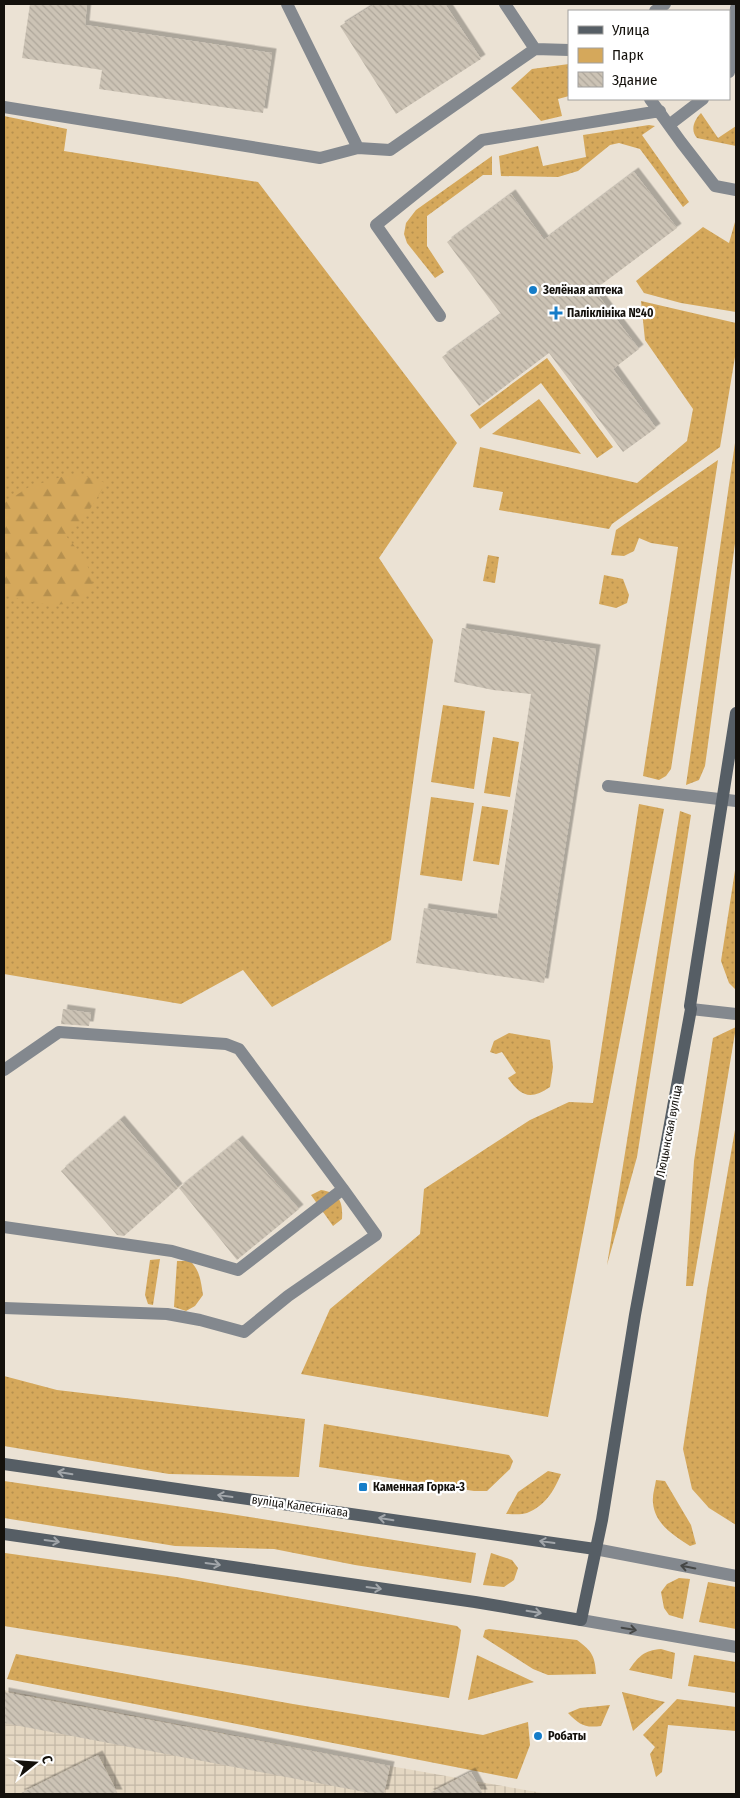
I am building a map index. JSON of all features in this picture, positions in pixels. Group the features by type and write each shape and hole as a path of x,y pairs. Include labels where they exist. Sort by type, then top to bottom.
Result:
{"main road":[{"name":"Люцынская вуліца","path":"596,1549 611,1469 634,1315 691,1010 690,1006 700,940 736,713"},
{"name":"вуліца Калеснікава","path":"4,1464 596,1549"},
{"path":"4,1534 474,1602 582,1620 596,1549"}],"street":[{"path":"287,4 358,148"},
{"path":"505,4 535,49"},
{"path":"730,63 736,8"},
{"path":"4,107 320,158 358,148 390,150 535,49 568,50"},
{"path":"651,100 715,186 736,190"},
{"path":"669,125 702,100"},
{"path":"440,316 376,225 482,140 660,111"},
{"path":"608,786 736,801"},
{"path":"691,1010 736,1014"},
{"path":"4,1070 59,1032 226,1044 240,1049 376,1235 288,1296 244,1332 200,1320 168,1314 4,1308"},
{"path":"4,1226 172,1251 238,1270 343,1189"},
{"name":"вуліца Калеснікава","path":"596,1549 736,1576"},
{"path":"582,1620 736,1647"}],"shaded area":[{"path":"4,1690 390,1766 548,1794 4,1794"}],"green space":[{"path":"568,64 568,96 558,99 562,116 541,121 511,88 532,69"},
{"path":"701,113 718,138 736,126 736,146 697,138 694,132 694,125"},
{"path":"4,116 67,129 64,151 258,182 457,443 379,558 433,640 391,940 272,1007 243,970 181,1004 4,974"},
{"path":"649,125 655,126 642,135 689,202 683,207 640,149 619,143 610,145 578,171 558,177 501,176 499,156 538,146 543,166 586,157 583,135"},
{"path":"492,156 492,175 483,175 427,216 427,246 444,272 435,278 407,243 404,234 406,223 416,210"},
{"path":"735,222 736,312 681,303 644,293 636,281 703,227 729,243"},
{"path":"641,301 736,323 736,351 720,447 612,524 609,529 499,510 503,492 473,487 480,447 637,483 687,441 693,409 645,340"},
{"path":"547,358 613,447 597,458 541,383 480,429 470,415"},
{"path":"539,399 581,454 492,434"},
{"path":"735,443 736,536 705,766 699,780 686,785"},
{"path":"718,460 671,769 666,776 659,780 643,776 678,547 651,543 639,538 634,551 624,556 611,555 616,530"},
{"path":"68,475 81,475 106,483 87,514 66,536 84,559 93,587 84,598 73,603 53,605 4,595 4,503 29,487"},
{"path":"488,555 499,557 495,583 483,581"},
{"path":"604,575 623,579 629,595 627,603 616,608 599,604"},
{"path":"443,705 485,711 474,789 431,782"},
{"path":"493,737 519,742 510,797 484,793"},
{"path":"431,797 474,803 462,881 420,875"},
{"path":"639,804 664,809 548,1417 301,1374 330,1309 420,1234 424,1189 530,1120 569,1102 593,1103"},
{"path":"482,806 508,810 499,865 473,861"},
{"path":"680,811 691,815 637,1157 607,1265"},
{"path":"736,864 736,990 729,983 721,961"},
{"path":"736,1027 693,1286 686,1286 694,1161 713,1038"},
{"path":"509,1033 550,1040 553,1067 550,1087 537,1094 522,1093 508,1078 516,1073 502,1052 496,1054 490,1052 494,1041"},
{"path":"736,1124 736,1525 709,1508 692,1489 683,1449 707,1291"},
{"path":"321,1190 332,1193 341,1203 342,1219 333,1226 311,1195"},
{"path":"160,1259 153,1305 148,1304 145,1295 150,1260"},
{"path":"177,1261 190,1261 198,1272 202,1285 203,1295 195,1306 186,1311 174,1307"},
{"path":"4,1376 57,1390 305,1419 299,1477 169,1474 4,1446"},
{"path":"324,1424 509,1455 513,1461 510,1469 487,1491 474,1491 319,1467"},
{"path":"548,1471 561,1474 552,1492 544,1502 527,1513 506,1514 518,1492"},
{"path":"656,1480 665,1481 691,1525 696,1544 690,1546 677,1538 657,1517 653,1500"},
{"path":"4,1481 224,1513 476,1553 471,1583 355,1565 274,1549 175,1546 4,1518"},
{"path":"5,1553 176,1577 457,1626 461,1630 449,1698 4,1626"},
{"path":"491,1553 512,1560 518,1568 514,1580 504,1587 483,1585"},
{"path":"679,1578 690,1579 683,1619 669,1615 664,1608 661,1592 667,1584"},
{"path":"708,1582 736,1587 736,1629 699,1622"},
{"path":"485,1630 577,1640 592,1654 596,1674 548,1675 533,1669 483,1637"},
{"path":"661,1649 675,1653 672,1679 629,1670 642,1655"},
{"path":"16,1654 293,1704 483,1735 528,1722 530,1745 517,1779 7,1679"},
{"path":"477,1655 534,1682 468,1700"},
{"path":"694,1655 736,1662 736,1693 688,1686"},
{"path":"622,1692 665,1702 633,1731"},
{"path":"677,1699 736,1707 736,1731 668,1725 662,1772 656,1777 650,1754 655,1747 643,1735"},
{"path":"610,1705 601,1726 583,1725 568,1713 580,1708"}],"building":[{"path":"30,4 87,4 85,25 272,53 263,113 99,89 102,70 22,58"},
{"path":"375,4 445,4 481,59 396,114 340,26"},
{"name":"Паліклініка №40","path":"634,172 677,228 594,290 639,349 613,369 656,428 623,452 549,353 479,406 442,357 501,314 447,242 511,194 544,240"},
{"path":"462,628 596,649 544,983 416,963 424,908 497,919 531,694 493,690 454,682"},
{"path":"63,1009 91,1013 89,1026 61,1024"},
{"path":"120,1120 178,1188 124,1236 117,1235 61,1171"},
{"path":"238,1140 299,1209 237,1260 179,1188"},
{"path":"4,1692 390,1766 384,1794 375,1794 4,1723"},
{"path":"98,1755 118,1794 19,1794"},
{"path":"471,1772 483,1794 428,1794"}],"place":[{"name":"Зелёная аптека","path":"533,290"},
{"name":"Паліклініка №40","path":"556,313"},
{"name":"Каменная Горка-3","path":"363,1487"},
{"name":"Робаты","path":"538,1736"}]}
